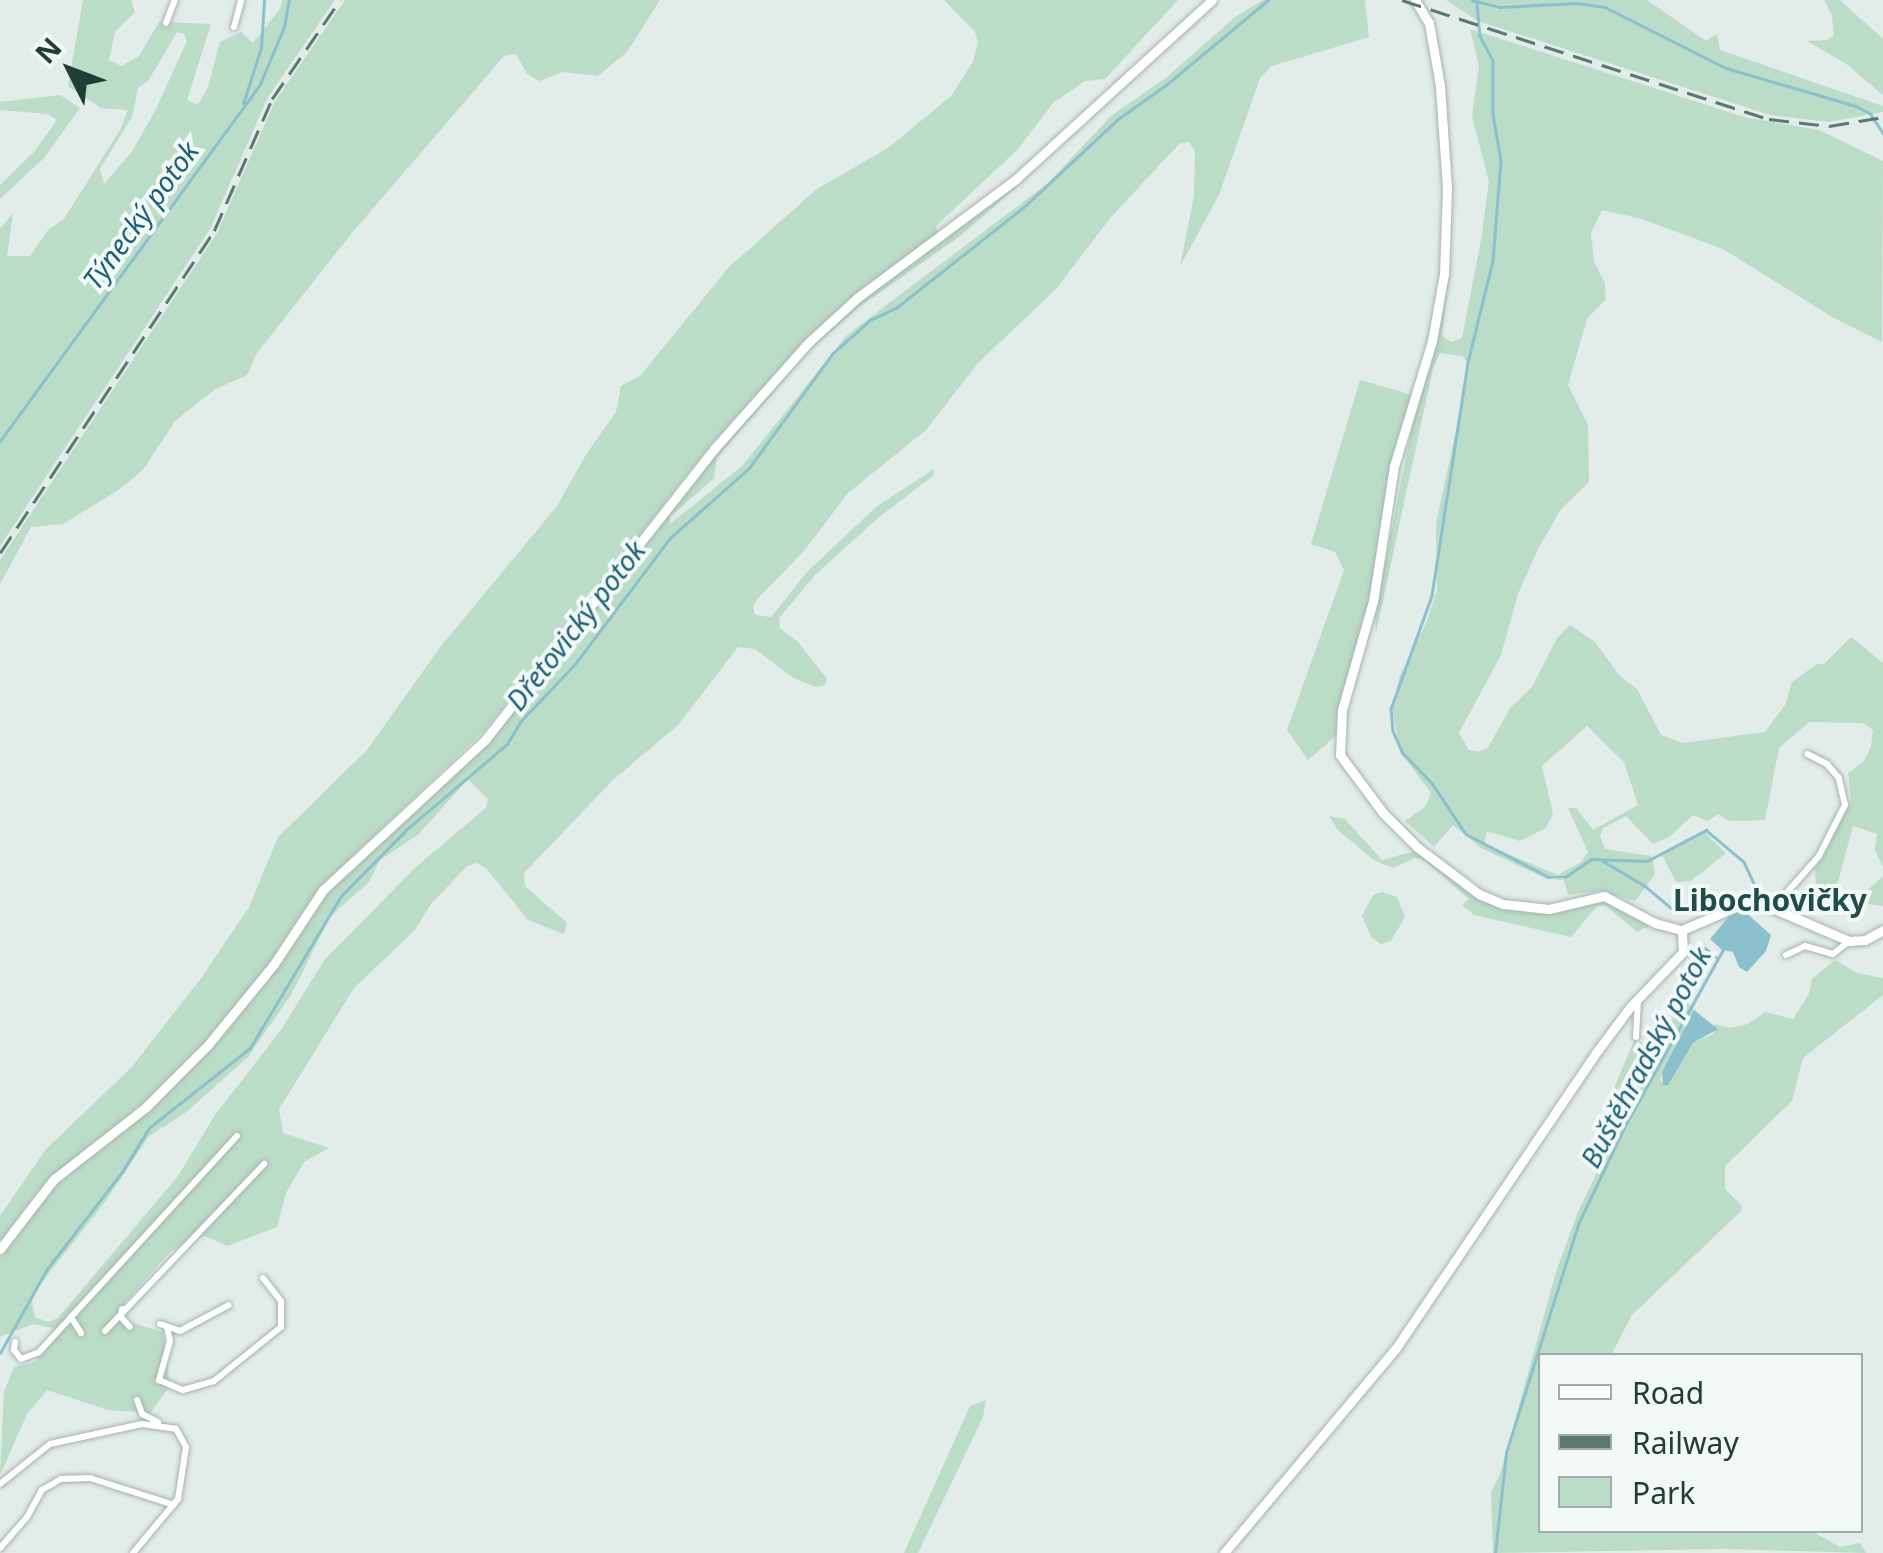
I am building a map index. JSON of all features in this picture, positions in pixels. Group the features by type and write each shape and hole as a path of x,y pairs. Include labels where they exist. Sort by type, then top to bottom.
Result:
{"street":[{"path":"166,23 175,0"},
{"path":"234,26 241,0"},
{"path":"0,1249 54,1179 146,1107 219,1033 274,964 323,890 485,740 714,449 810,342 858,298 1016,179 1212,0"},
{"path":"1415,0 1428,22 1440,86 1447,188 1444,274 1432,341 1394,466 1373,602 1342,710 1340,755 1382,812 1417,846 1480,894 1526,909 1550,909 1604,896 1639,916 1682,930 1738,906 1774,906 1849,941 1865,940 1883,930"},
{"path":"1774,906 1817,858 1846,805 1839,778 1827,764 1807,754"},
{"path":"1241,1553 1226,1550 1396,1348 1598,1050 1638,998 1683,952 1682,930"},
{"path":"1786,955 1805,946 1833,954 1849,941"},
{"path":"1636,1037 1638,998"},
{"path":"15,1342 17,1356 31,1358 236,1136"},
{"path":"104,1330 264,1164"},
{"path":"229,1305 180,1331 164,1325 170,1340 159,1380 183,1390 214,1381 280,1327 281,1301 263,1278"},
{"path":"122,1308 122,1317 130,1328"},
{"path":"71,1316 74,1328 82,1334"},
{"path":"133,1553 174,1505 186,1448 181,1433 142,1414 137,1400"},
{"path":"0,1484 50,1444 142,1424 170,1427"},
{"path":"0,1548 27,1517 42,1490 60,1480 90,1478 174,1505"}],"green space":[{"path":"83,0 131,0 135,12 115,32 109,60 121,66 139,56 159,22 211,24 187,100 198,105 208,87 220,42 241,32 253,43 280,9 282,0 335,0 268,97 210,229 0,546 0,229 13,213 7,256 30,256 48,230 64,219 120,130 128,110 101,108 68,86","holes":["177,32 184,34 187,41 156,109 133,150 104,184 100,169 132,117 138,88 148,81"]},
{"path":"345,0 660,0 627,52 598,76 563,72 539,81 527,74 516,54 504,56 351,234 257,353 247,375 214,390 175,421 143,470 120,489 63,524 31,527 0,584 0,560 217,233 275,101"},
{"path":"944,0 1178,0 1105,79 1085,81 1053,103 1018,149 936,226 938,233 855,295 806,339 710,446 485,730 320,887 261,976 204,1043 144,1102 38,1191 0,1242 0,1216 46,1149 131,1068 202,977 249,907 278,837 367,750 441,646 557,506 616,412 621,386 640,376 729,267 817,189 888,148 951,96 973,62 978,42 975,32"},
{"path":"1263,0 1365,0 1369,37 1272,66 1260,78 1219,195 1180,266 1194,196 1195,151 1189,142 1179,144 1111,217 1056,289 978,363 926,430 848,493 804,551 759,597 753,607 755,615 771,617 807,572 876,507 934,469 933,476 879,517 816,574 779,618 780,628 798,642 827,679 825,685 815,687 792,677 755,649 738,647 678,725 613,780 524,873 525,886 567,923 564,934 528,920 486,868 477,863 467,866 431,904 415,930 354,988 279,1109 283,1133 329,1148 304,1162 286,1193 277,1227 227,1246 205,1236 187,1241 170,1252 120,1308 122,1320 163,1332 170,1386 150,1413 108,1410 47,1390 27,1414 0,1475 4,1392 14,1367 36,1362 53,1328 33,1324 0,1337 0,1257 44,1197 210,1049 268,981 326,893 491,735 717,452 813,345 860,302 1035,171 959,237 859,307 809,351 717,458 714,478 670,517 670,524 743,465 847,335 1048,183 1111,116 1167,77 1235,17","holes":["468,779 488,799 486,808 417,866 325,959 281,1030 215,1115 178,1176 58,1318 48,1322 35,1317 32,1301 39,1286 105,1202 149,1136 185,1113 248,1057 291,995 330,917 369,882 380,860 419,834"]},
{"path":"1446,0 1647,0 1706,41 1717,34 1720,50 1883,106 1883,112 1829,122 1770,115 1478,21"},
{"path":"1824,0 1840,0 1883,39 1883,95 1845,63 1807,41 1827,40 1834,35 1832,15"},
{"path":"1470,29 1744,117 1819,130 1883,161 1882,342 1834,318 1723,249 1642,219 1602,210 1591,233 1594,262 1605,283 1606,299 1587,319 1568,385 1588,425 1589,482 1561,509 1538,549 1518,594 1501,655 1459,733 1469,750 1488,748 1510,708 1532,687 1557,638 1570,625 1595,642 1620,676 1637,689 1661,735 1683,743 1765,732 1785,705 1792,682 1817,664 1824,664 1851,637 1883,663 1883,867 1875,850 1877,834 1853,826 1838,882 1817,903 1815,869 1851,802 1848,773 1864,761 1871,747 1873,730 1863,723 1809,722 1779,748 1765,820 1728,821 1719,814 1707,821 1693,815 1669,837 1653,844 1626,816 1603,828 1600,836 1605,849 1652,856 1655,874 1635,901 1601,891 1568,895 1564,880 1547,879 1481,848 1453,825 1434,847 1405,821 1426,806 1431,793 1400,752 1392,709 1400,675 1427,621 1437,590 1436,524 1470,365 1462,356 1440,353 1433,368 1376,633 1375,615 1418,396 1450,268 1442,336 1452,342 1462,338 1481,240 1489,181 1472,117 1479,66","holes":["1587,726 1624,762 1638,805 1593,830 1576,808 1568,808 1588,852 1581,862 1558,875 1484,844 1487,831 1520,841 1546,828 1553,814 1542,766"]},
{"path":"60,95 80,108 44,158 0,199 0,185 35,151 57,120 48,114 0,110 0,102"},
{"path":"1360,380 1413,395 1394,467 1373,601 1338,734 1308,760 1287,730 1344,570 1335,552 1311,544"},
{"path":"1339,758 1383,813 1479,894 1526,909 1604,896 1655,923 1637,932 1605,905 1597,906 1571,937 1474,915 1462,905 1469,899 1424,860 1415,858 1393,868 1375,861 1338,830 1329,816 1345,819 1382,860 1415,851 1367,799"},
{"path":"1703,831 1726,853 1691,881 1676,882 1662,855"},
{"path":"1883,876 1883,906 1853,902 1877,882"},
{"path":"1382,892 1397,897 1405,917 1391,941 1381,944 1372,938 1362,916 1373,895"},
{"path":"1835,960 1857,973 1883,978 1883,995 1803,1058 1792,1101 1725,1166 1725,1189 1742,1206 1741,1211 1632,1315 1612,1353 1538,1353 1538,1533 1815,1533 1840,1547 1860,1543 1866,1553 1722,1549 1493,1553 1491,1492 1500,1474 1556,1272 1578,1212 1620,1125 1605,1110 1635,1038 1648,1047 1687,1002 1694,1010 1662,1072 1660,1080 1667,1085 1693,1043 1713,1034 1715,1024 1730,1028 1748,1024 1765,1012 1793,1019 1809,994 1812,979"},
{"path":"986,1400 983,1417 918,1553 904,1553 970,1406"}],"water":[{"path":"1744,911 1771,935 1766,951 1747,972 1739,967 1733,952 1722,950 1710,939 1730,915"},
{"path":"1694,1010 1718,1029 1693,1043 1668,1085 1663,1085 1662,1072"}],"waterway":[{"path":"243,104 261,48 264,0"},
{"name":"Týnecký potok","path":"0,441 260,84 284,27 289,0"},
{"name":"Dřetovický potok","path":"0,1353 47,1269 122,1172 149,1128 250,1048 341,896 406,830 507,744 520,722 575,664 670,538 749,468 832,354 870,320 896,308 1024,207 1118,119 1166,85 1268,0"},
{"path":"1472,0 1500,7 1577,3 1605,7 1726,68 1856,106 1870,113 1883,133"},
{"name":"Buštěhradský potok","path":"1477,3 1480,36 1493,60 1493,114 1501,161 1493,261 1468,363 1432,596 1391,709 1393,731 1403,753 1432,783 1466,834 1549,877 1565,877 1592,859 1647,861 1706,830 1744,862 1757,890 1756,901"},
{"path":"1603,861 1645,886 1675,911"},
{"path":"1705,948 1716,957"},
{"name":"Buštěhradský potok","path":"1495,1553 1506,1453 1579,1222 1626,1124 1724,948"}],"railway":[{"path":"0,553 214,231 272,99 340,0"},
{"path":"1402,0 1769,119 1829,126 1883,117"}],"district":[{"name":"Libochovičky","path":"1770,900"}]}
